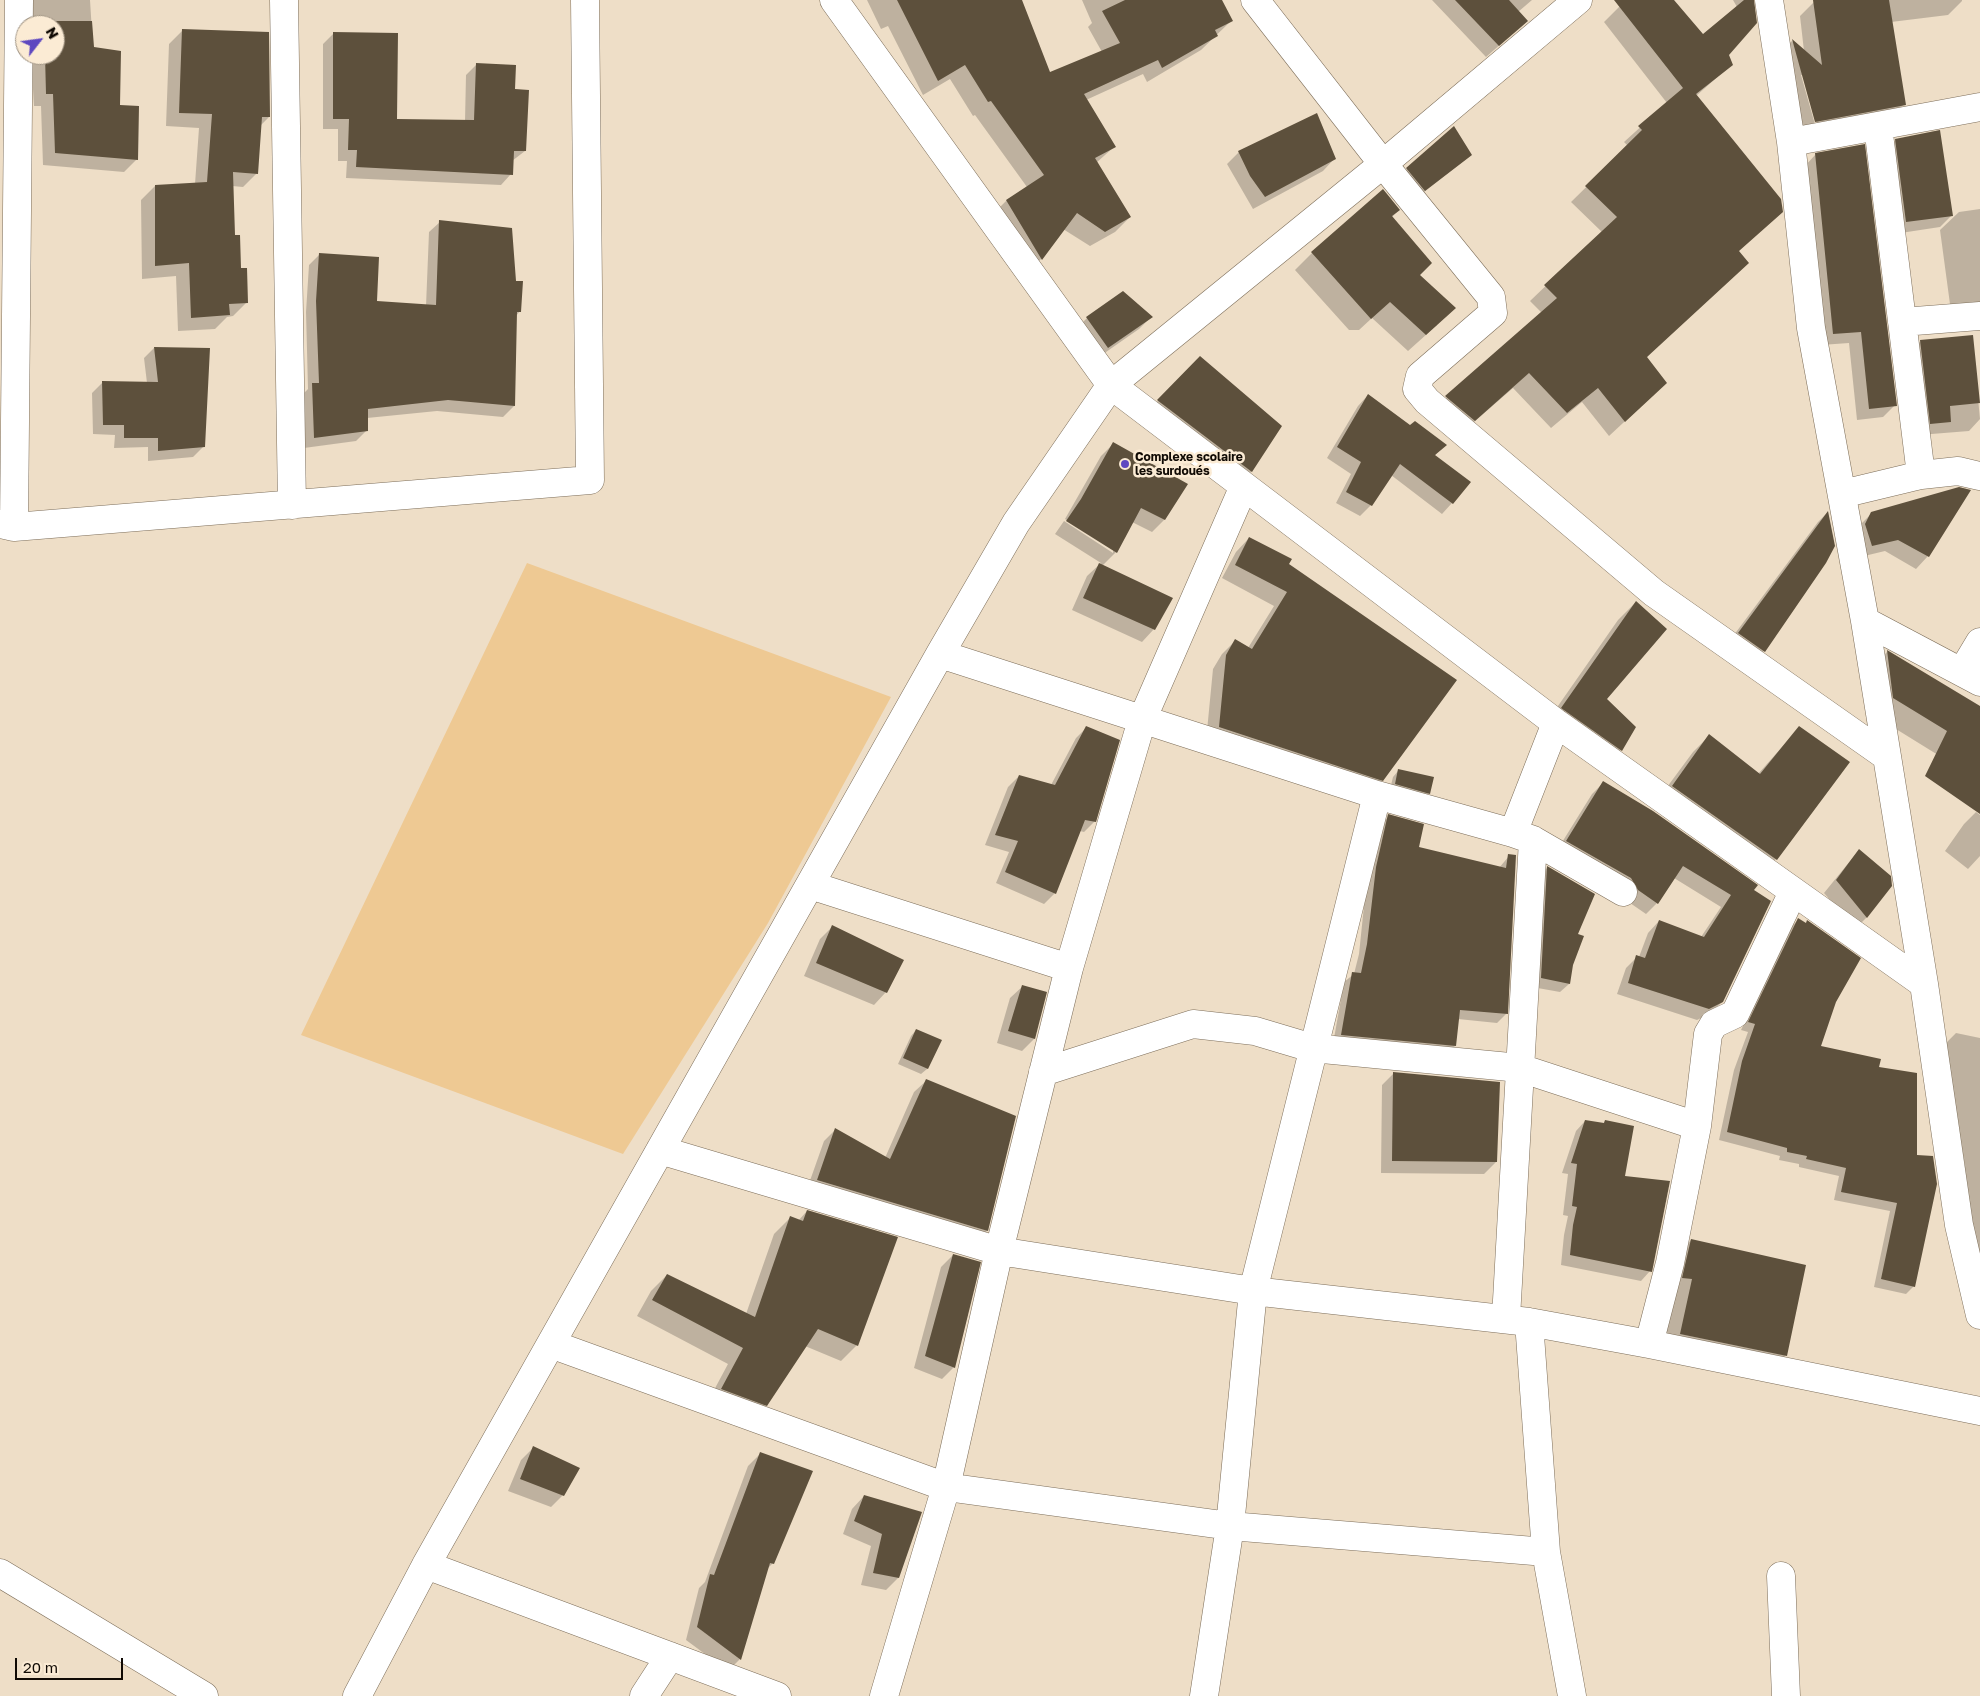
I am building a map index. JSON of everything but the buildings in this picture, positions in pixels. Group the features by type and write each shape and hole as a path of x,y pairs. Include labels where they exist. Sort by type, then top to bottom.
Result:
{"street":[{"path":"19,0 8,258 7,525 292,505 590,480 585,0"},
{"path":"284,0 292,505"},
{"path":"834,0 1111,385 1556,723 1924,984"},
{"path":"1256,0 1383,164 1492,297 1493,312 1420,376 1417,388 1427,401 1654,594 1886,756"},
{"path":"357,1696 426,1565 940,654 1016,523 1111,385 1383,164 1578,0"},
{"path":"1768,0 1791,142 1811,328 1866,620 1886,756 1924,984 1969,1227 1980,1315"},
{"path":"1791,142 1980,108"},
{"path":"1878,126 1921,475"},
{"path":"1902,322 1980,316"},
{"path":"1842,494 1921,475 1958,471 1980,476"},
{"path":"884,1696 946,1487 999,1251 1069,968 1142,720 1244,486"},
{"path":"1866,620 1971,677 1980,642"},
{"path":"940,654 1377,795 1523,836 1623,892"},
{"path":"1556,723 1523,836 1517,1320 1546,1552 1572,1696"},
{"path":"1204,1696 1230,1526 1253,1291 1312,1048 1377,795"},
{"path":"810,885 1069,968"},
{"path":"1649,1344 1670,1263 1697,1126 1708,1034 1714,1024 1735,1014 1794,892"},
{"path":"1043,1072 1193,1024 1255,1030 1312,1048 1520,1068 1697,1126"},
{"path":"660,1150 999,1251 1253,1291 1517,1320 1649,1344 1980,1411"},
{"path":"551,1344 946,1487 1230,1526 1546,1552"},
{"path":"426,1565 777,1696"},
{"path":"0,1573 204,1696"},
{"path":"1781,1576 1786,1696"},
{"path":"644,1696 670,1656"}],"shaded area":[{"path":"527,563 891,697 768,923 623,1154 301,1035"}],"place":[{"name":"Complexe scolaire les surdoués","path":"1125,464"}]}
